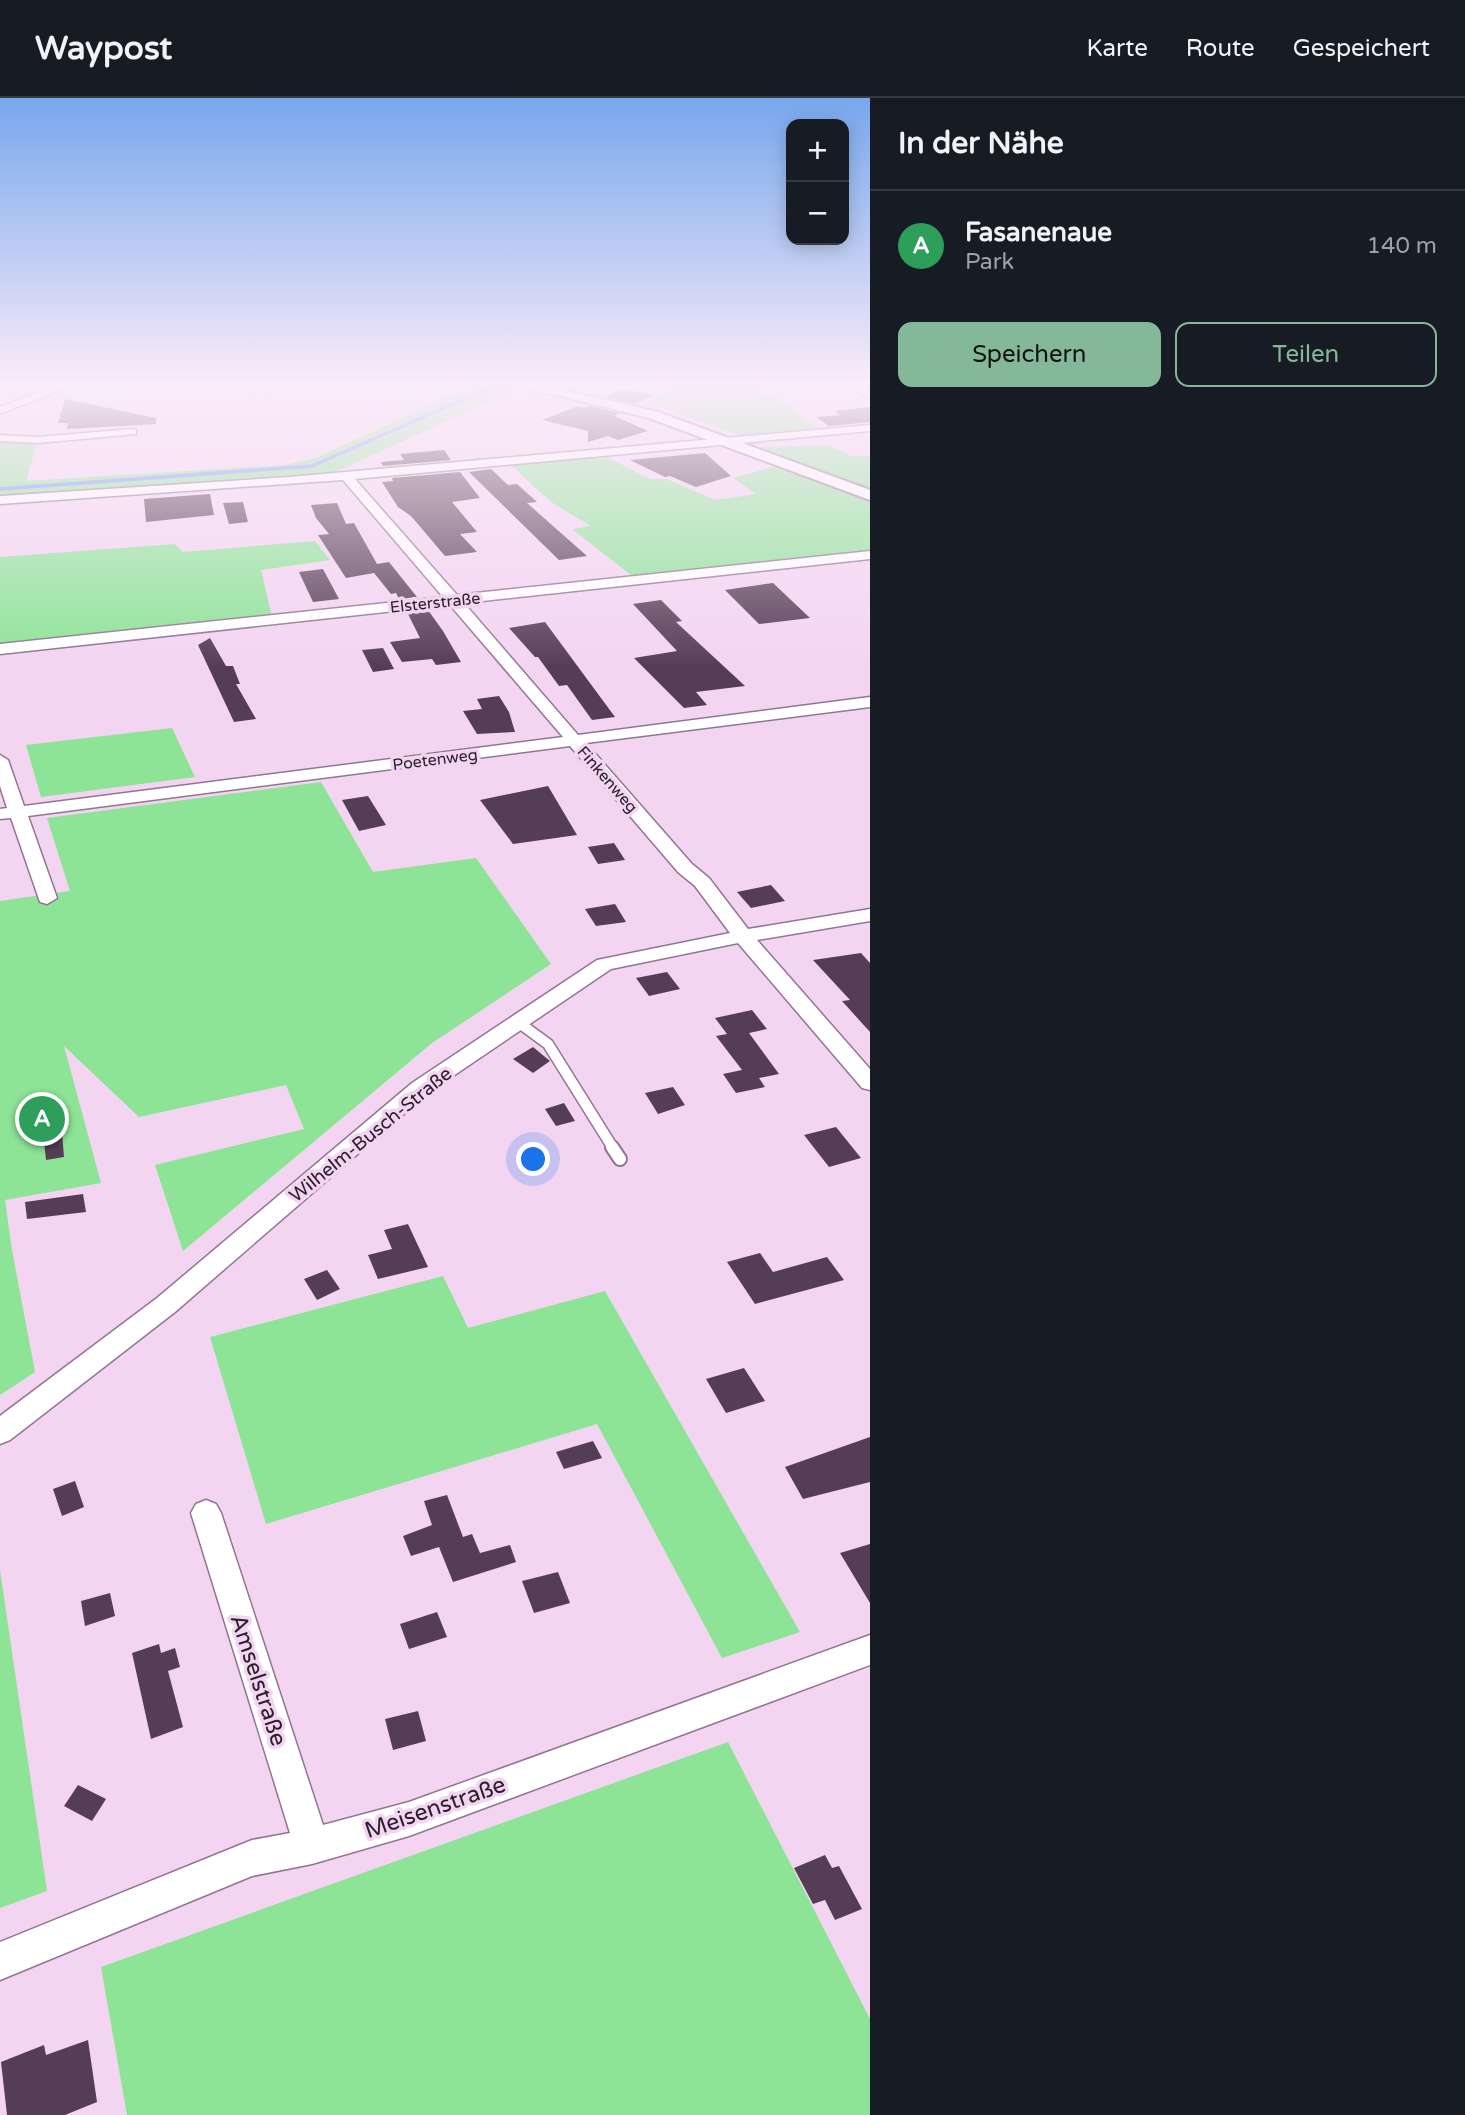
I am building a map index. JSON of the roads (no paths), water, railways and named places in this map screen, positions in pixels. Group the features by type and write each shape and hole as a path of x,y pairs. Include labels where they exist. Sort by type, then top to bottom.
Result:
{"street":[{"path":"0,499 301,478"},
{"name":"Finkenweg","path":"349,478 685,868 702,882 743,936 870,1083"},
{"path":"826,478 870,495"},
{"name":"Elsterstraße","path":"0,649 870,555"},
{"name":"Poetenweg","path":"9,813 870,702"},
{"path":"0,760 9,813 47,898"},
{"name":"Wilhelm-Busch-Straße","path":"0,1432 166,1305 420,1088 604,964 743,936 870,915"},
{"name":"Amselstraße","path":"206,1514 312,1846"},
{"name":"Meisenstraße","path":"0,1961 252,1858 312,1846 409,1818 870,1650"}],"lane":[{"path":"519,1022 548,1044 620,1159"}],"waterway":[{"path":"0,489 147,478"}],"place":[{"name":"Fasanenaue","path":"42,1119"}]}
